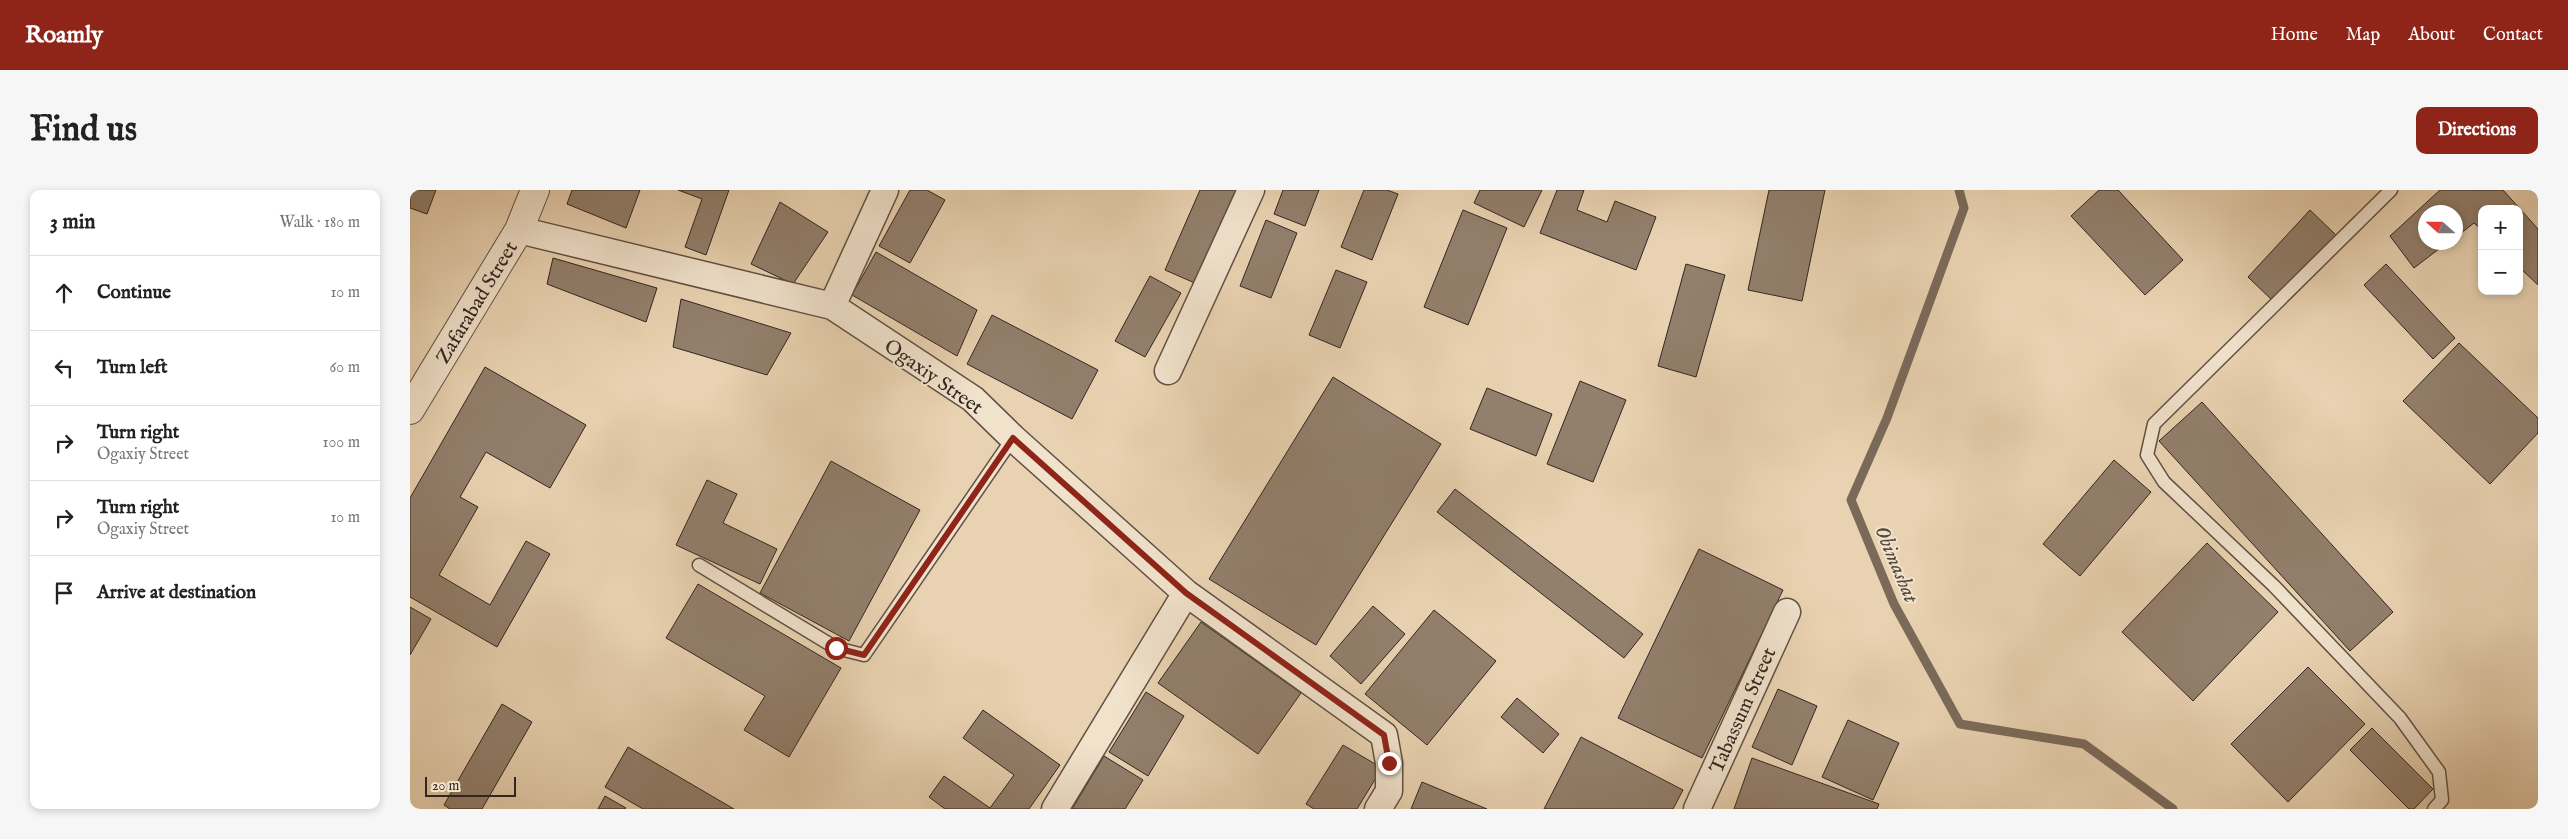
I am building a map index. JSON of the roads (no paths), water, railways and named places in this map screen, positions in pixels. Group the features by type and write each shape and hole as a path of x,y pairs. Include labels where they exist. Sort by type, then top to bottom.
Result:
{"street":[{"name":"Zafarabad Street","path":"410,410 519,230 536,190"},
{"path":"832,306 885,190"},
{"path":"1168,371 1251,190"},
{"name":"Ogaxiy Street","path":"519,230 832,306 973,399 1013,438 1186,593 1384,735 1389,763 1389,791 1378,809"},
{"path":"1054,809 1186,593"},
{"name":"Tabassum Street","path":"1697,809 1787,612"}],"lane":[{"path":"2391,190 2154,424 2146,455 2164,482 2274,586 2400,718 2439,772 2442,800 2434,809"},
{"path":"699,565 836,648 864,655 1013,438"}],"waterway":[{"name":"Obimashat","path":"1959,190 1964,208 1887,418 1851,500 1894,604 1960,724 2084,744 2173,809"}]}
